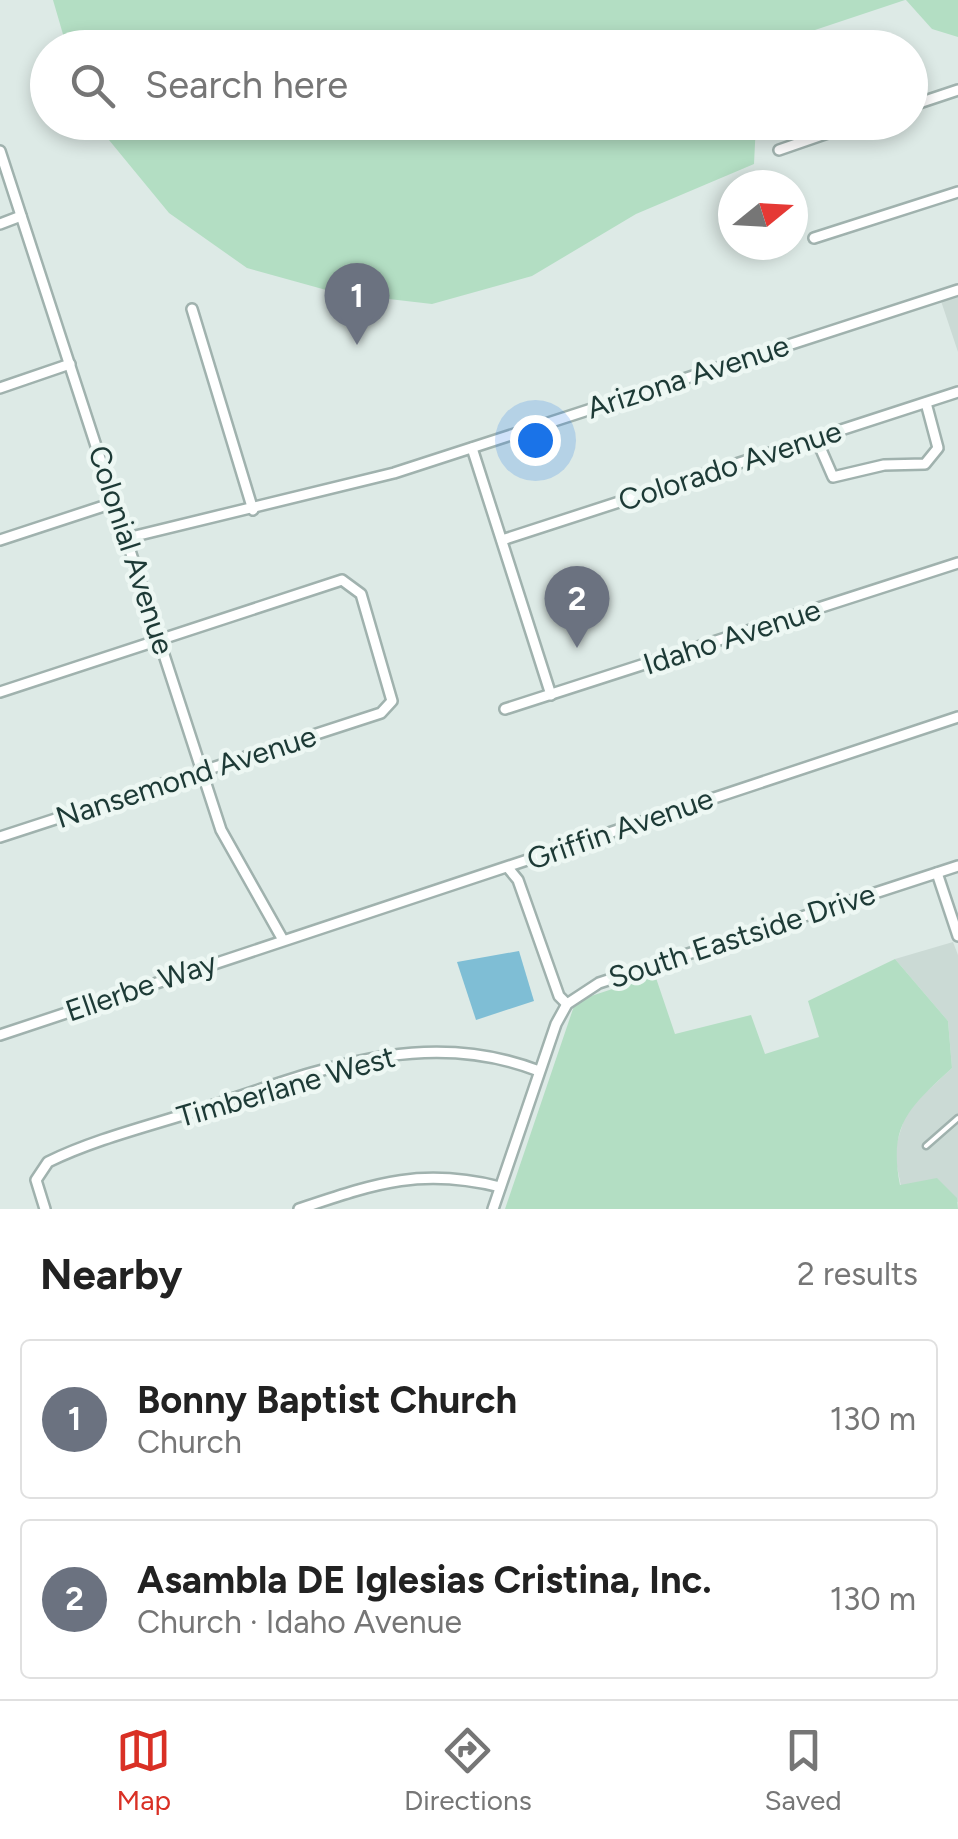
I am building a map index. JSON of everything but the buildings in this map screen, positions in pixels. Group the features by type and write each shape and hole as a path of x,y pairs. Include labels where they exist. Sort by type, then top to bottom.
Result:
{"street":[{"path":"928,100 958,90"},
{"path":"778,150 807,140"},
{"name":"Colonial Avenue","path":"0,151 226,843 282,940"},
{"path":"814,238 958,192"},
{"path":"0,224 21,216"},
{"name":"Arizona Avenue","path":"128,538 350,486 958,290"},
{"path":"192,310 253,510"},
{"path":"0,388 70,364"},
{"name":"Colorado Avenue","path":"502,540 958,392"},
{"path":"816,438 833,477 884,465 925,464 938,448 926,403"},
{"path":"472,448 550,695"},
{"path":"0,540 116,502"},
{"name":"Idaho Avenue","path":"505,709 958,564"},
{"name":"Nansemond Avenue","path":"0,837 388,708 392,691 357,587 342,580 160,640"},
{"path":"0,692 160,640"},
{"name":"Griffin Avenue","path":"282,940 497,869 509,869 519,861 958,717"},
{"name":"South Eastside Drive","path":"567,1004 600,983 958,866"},
{"path":"492,1209 539,1071 567,1004 560,996 518,880 509,869"},
{"path":"936,873 958,936"},
{"name":"Ellerbe Way","path":"0,1035 282,940"},
{"name":"Timberlane West","path":"45,1209 36,1180 40,1170 59,1156 367,1057 456,1051 483,1054 539,1071"},
{"path":"299,1209 410,1176 436,1175 500,1186"}],"lane":[{"path":"926,1146 958,1118"}],"shaded area":[{"path":"958,296 958,352 941,301"},
{"path":"953,942 958,955 958,1202 901,1186 894,1152 907,1110 952,1068 948,1021 895,959"}],"green space":[{"path":"53,0 905,0 815,30 62,30"},
{"path":"906,0 958,0 958,37 932,29"},
{"path":"109,140 755,140 754,164 740,170 718,170 718,179 636,214 532,276 432,304 337,293 247,268 169,213"},
{"path":"895,959 948,1021 952,1068 914,1106 900,1131 900,1185 937,1178 957,1198 958,1209 505,1209 574,1006 585,998 655,975 675,1034 751,1015 765,1054 819,1037 808,1001"}],"water":[{"path":"519,951 534,1001 476,1020 457,962"}],"place":[{"name":"Bonny Baptist Church","path":"357,345"},
{"name":"Asambla DE Iglesias Cristina, Inc.","path":"577,648"}]}
